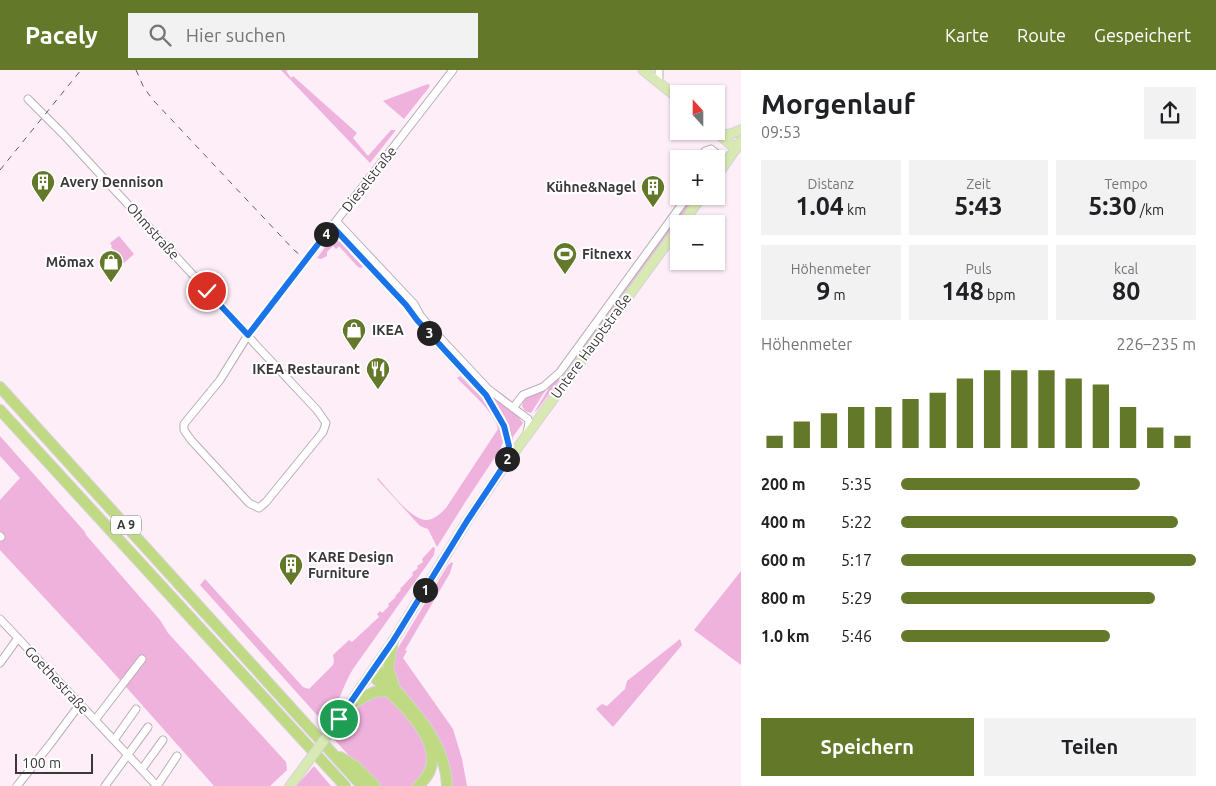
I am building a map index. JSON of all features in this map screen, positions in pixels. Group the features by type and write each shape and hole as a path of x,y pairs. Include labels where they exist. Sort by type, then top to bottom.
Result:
{"highway":[{"name":"A 9","path":"0,387 362,786"},
{"name":"A 9","path":"0,410 343,785"},
{"path":"393,641 388,669 392,691 414,718 430,744 432,755 431,768 425,779 418,786"},
{"path":"373,671 376,679 392,691 436,742 445,763 447,786"},
{"path":"349,705 374,692 392,691"},
{"path":"331,752 355,766 375,786"}],"main road":[{"path":"643,70 670,92"},
{"path":"725,134 728,135 741,130"},
{"path":"725,137 738,145 725,164"},
{"name":"Untere Hauptstraße","path":"290,786 373,671 505,464 670,240"}],"street":[{"name":"Dieselstraße","path":"317,410 326,423 323,432 259,508 252,505 191,440 184,428 186,422 220,380 248,335 453,70"},
{"path":"657,81 659,70"},
{"name":"Ohmstraße","path":"28,99 83,155 317,410"},
{"path":"513,408 523,395 543,387 560,372 681,205"},
{"path":"334,224 414,304 420,315 494,394 528,419 529,424 526,436"},
{"path":"334,224 490,401 507,433 509,446 505,464"},
{"path":"528,419 543,413"},
{"name":"Goethestraße","path":"0,619 157,786 177,756"},
{"path":"0,663 18,638"},
{"path":"95,720 142,659"},
{"path":"17,786 80,704"},
{"path":"114,740 136,709"},
{"path":"105,786 148,727"},
{"path":"142,770 163,740"},
{"path":"145,786 150,779"}],"shaded area":[{"path":"281,70 288,70 286,71 291,78 293,76 357,133 353,138 368,156 391,130 396,130 370,163"},
{"path":"428,84 430,86 404,119 383,101"},
{"path":"685,205 690,205 683,215 678,215"},
{"path":"670,226 670,232 534,413 550,386 562,374"},
{"path":"119,236 134,254 124,263 110,243"},
{"path":"339,241 363,267 357,266 339,246 336,249 333,246 327,252 327,256 321,259 317,258 329,242"},
{"path":"460,376 481,397 493,413 498,421 504,440 499,451 437,547 428,529 420,526 377,479 407,510 420,519 432,519 446,508 498,429 487,409 457,378"},
{"path":"547,388 531,413 525,411 522,406 524,399"},
{"path":"492,397 516,414 523,423 512,438 506,420"},
{"path":"0,436 85,532 160,620 168,633 286,762 287,770 270,786 214,786 103,661 0,550 0,500 20,478 0,456"},
{"path":"433,547 435,548 434,555 353,669 325,724 200,585 205,579 303,687 309,689 333,665 333,655 349,640 352,642 379,617 377,614 380,611 382,613 389,606 388,604 396,597 400,589 413,575 412,573 418,568 417,566 423,562 422,559"},
{"path":"452,562 450,573 405,650 407,651 403,658 453,729 462,759 467,786 450,786 450,782 393,676 392,658 448,565"},
{"path":"741,571 741,665 694,630"},
{"path":"680,639 682,645 613,727 596,709 602,704 607,706 625,689 627,681"},
{"path":"387,695 423,737 429,764 414,786 377,786 333,738 338,729 369,696"},
{"path":"314,766 331,786 296,786"}],"railway":[{"path":"0,170 81,70"},
{"path":"136,70 144,88 154,101 294,250 311,264"}],"place":[{"name":"Avery Dennison","path":"43,203"},
{"name":"Kühne&Nagel","path":"653,208"},
{"name":"Fitnexx","path":"565,275"},
{"name":"Mömax","path":"111,283"},
{"name":"IKEA","path":"354,351"},
{"name":"IKEA Restaurant","path":"378,390"},
{"name":"KARE Design Furniture","path":"291,586"}],"route":[{"path":"207,291 248,335 307,261 332,226 486,395 496,409 507,433 509,446 505,464 467,521 393,641 339,719"}]}
